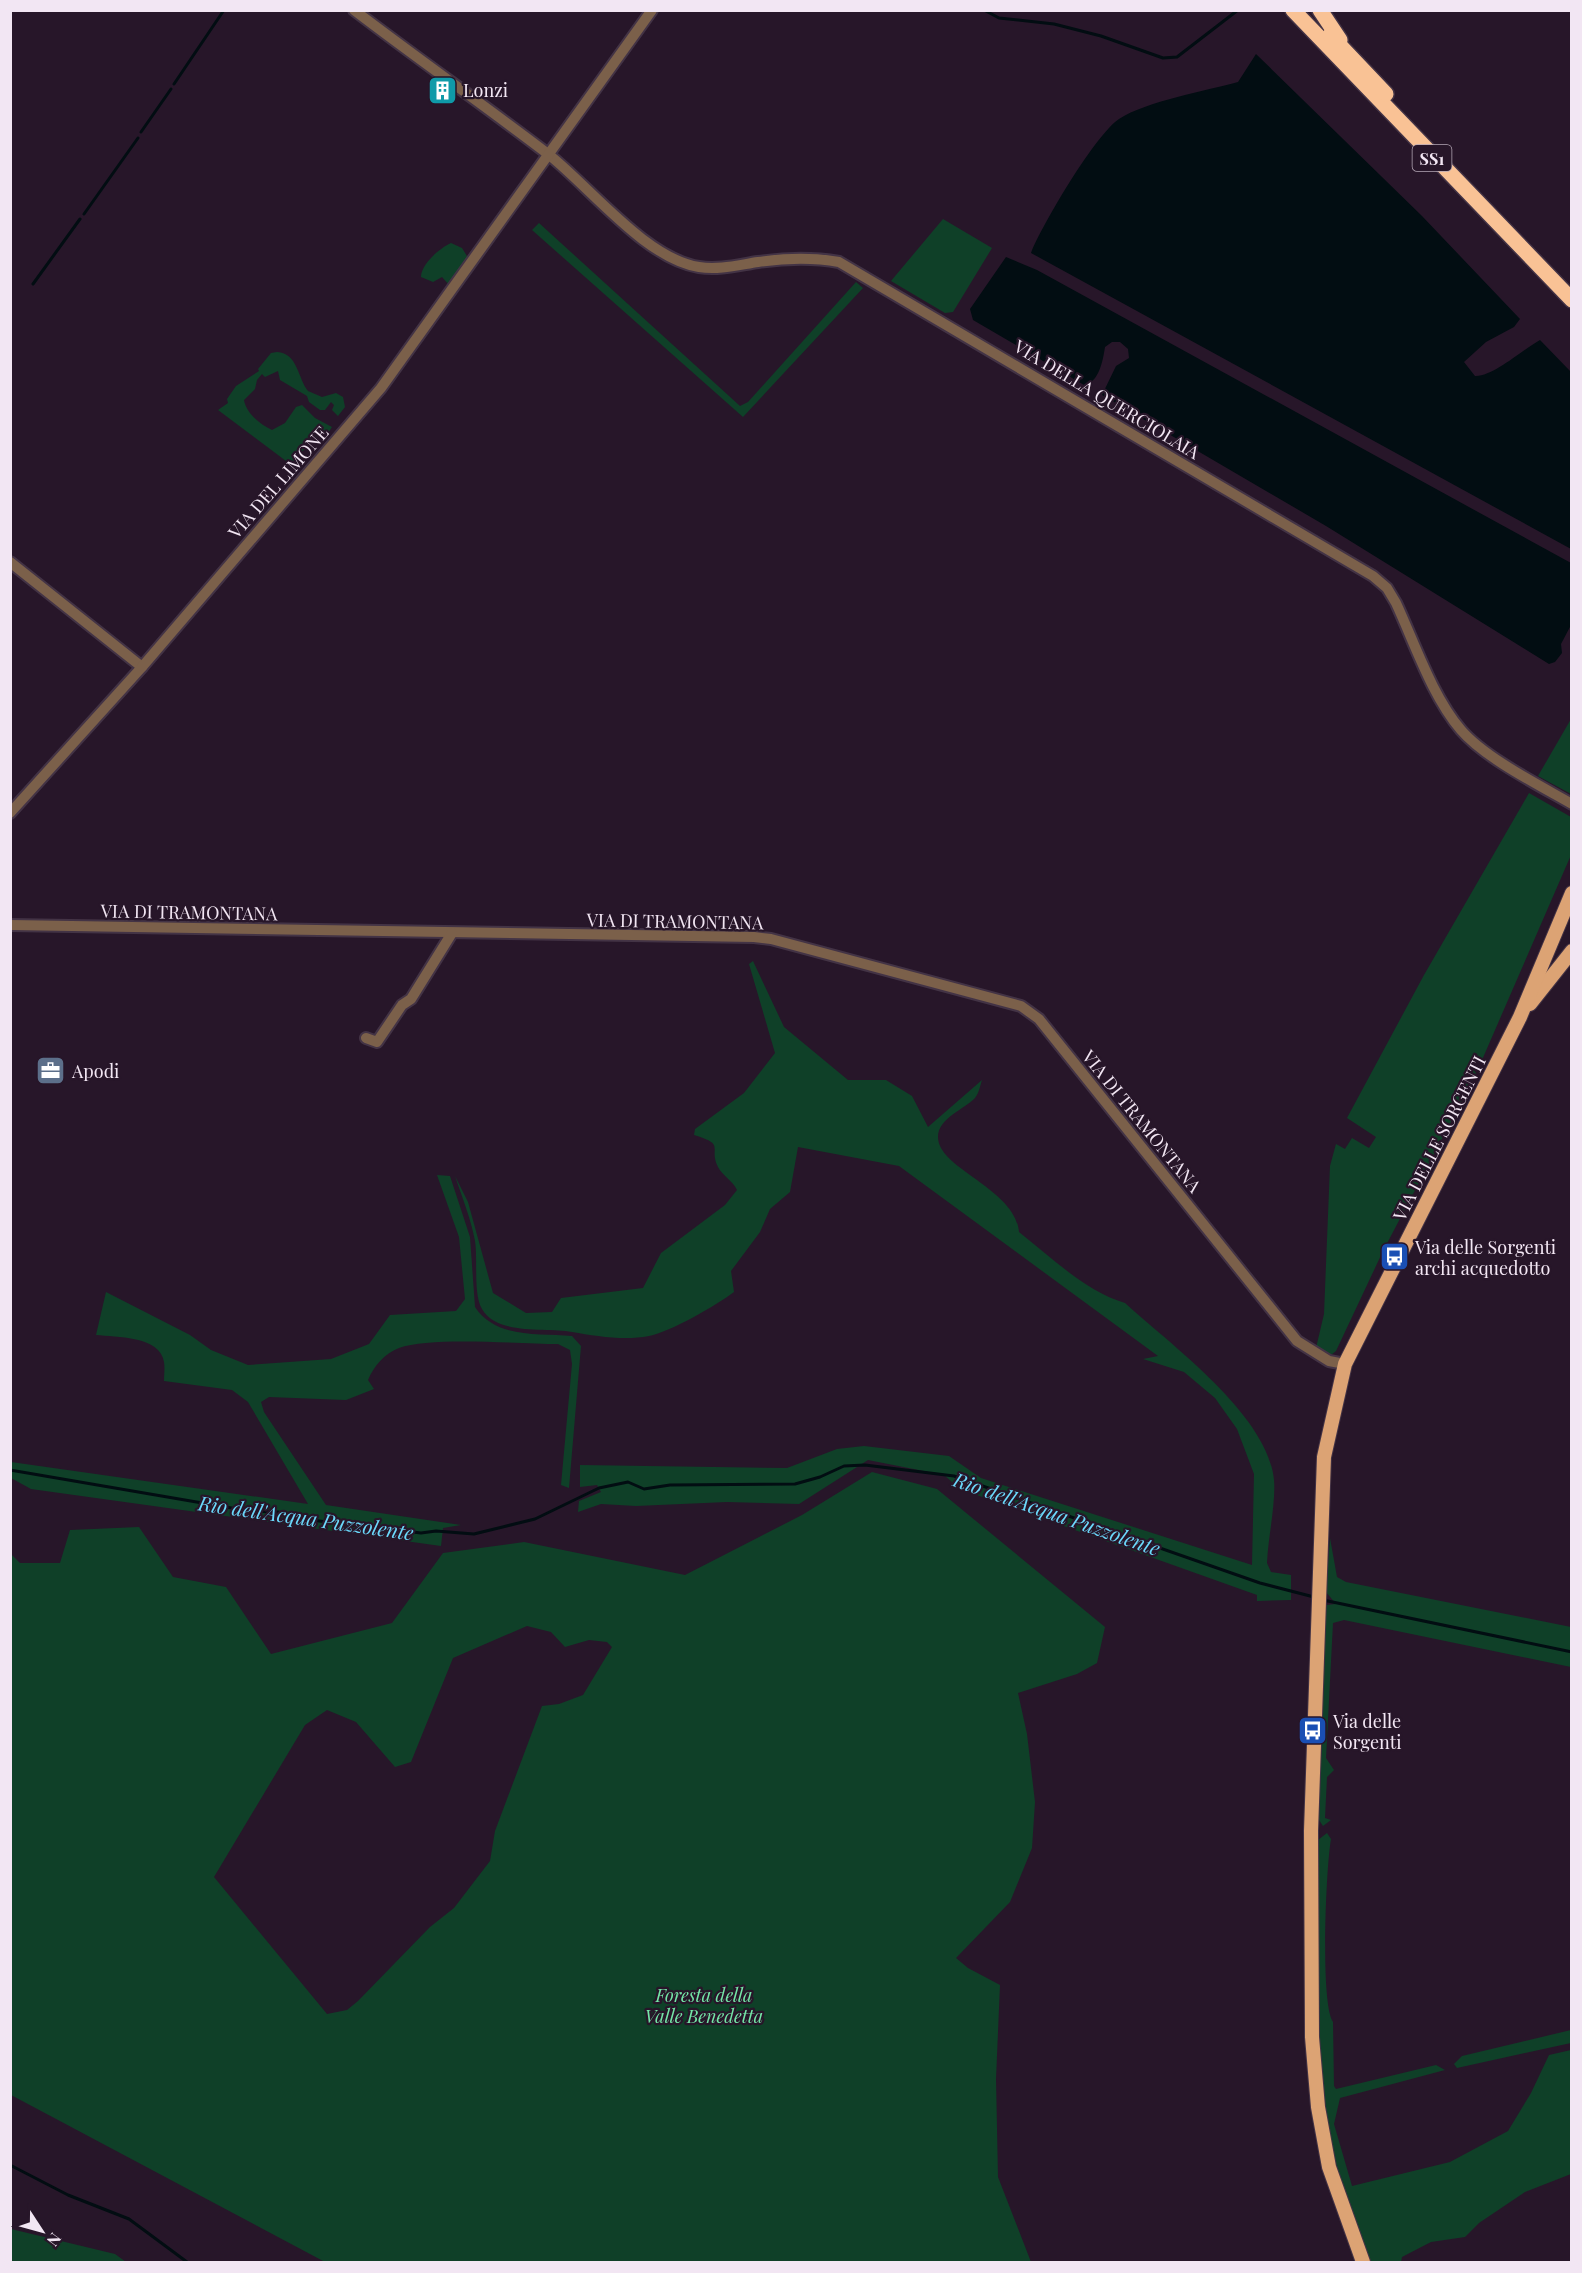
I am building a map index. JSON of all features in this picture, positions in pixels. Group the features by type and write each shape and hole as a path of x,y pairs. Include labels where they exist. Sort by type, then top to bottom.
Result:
{"highway":[{"path":"1320,10 1354,60"},
{"name":"SS1","path":"1298,11 1354,60 1572,286"},
{"name":"SS1","path":"1298,11 1572,300"}],"main road":[{"name":"VIA DELLE SORGENTI","path":"1364,2262 1329,2167 1314,2073 1311,1831 1324,1457 1345,1364 1520,1017 1572,892"},
{"name":"VIA DELLE SORGENTI","path":"1520,1017 1572,951"}],"street":[{"path":"354,10 549,155"},
{"name":"VIA DEL LIMONE","path":"10,813 142,667 381,388 652,10"},
{"name":"VIA DELLA QUERCIOLAIA","path":"549,155 637,234 656,249 679,262 699,267 723,268 787,258 814,258 839,262 1344,558 1387,588 1442,705 1462,732 1522,775 1572,804"},
{"path":"10,562 142,667"},
{"name":"VIA DI TRAMONTANA","path":"10,925 754,937 771,939 1021,1006 1039,1019 1297,1341 1329,1361 1345,1364"},
{"path":"366,1038 377,1042 402,1005 411,999 452,933"}],"green space":[{"path":"943,219 992,248 953,312 945,313 891,281"},
{"path":"539,223 740,406 748,402 856,282 863,288 743,417 532,230"},
{"path":"451,243 462,248 470,261 450,286 442,277 433,282 421,277 428,262"},
{"path":"271,353 284,353 297,367 308,391 322,397 336,393 343,397 345,407 338,416 332,410 334,405 331,402 325,410 320,410 309,402 307,396 280,380 278,371 265,377 262,374 257,380 255,389 244,400 251,414 258,421 272,430 285,423 296,407 302,405 315,418 332,427 328,433 315,439 299,455 299,461 294,467 218,410 228,403 227,399 236,386 259,371 258,369"},
{"path":"1571,719 1571,794 1538,776"},
{"path":"1529,793 1571,817 1571,855 1482,1060 1476,1058 1471,1067 1476,1073 1474,1078 1383,1251 1336,1351 1331,1355 1316,1348 1324,1314 1330,1166 1336,1144 1345,1149 1352,1138 1369,1148 1376,1137 1347,1118 1424,975"},
{"path":"753,961 784,1027 848,1080 886,1080 912,1096 928,1127 982,1080 975,1098 942,1124 938,1137 941,1148 950,1159 1005,1203 1014,1217 1019,1232 1082,1282 1110,1298 1125,1303 1191,1360 1236,1407 1255,1431 1268,1455 1274,1480 1267,1563 1271,1572 1291,1575 1291,1600 1257,1601 1257,1595 960,1489 944,1475 868,1460 799,1504 727,1502 636,1506 601,1504 578,1512 579,1501 601,1492 597,1485 580,1487 580,1465 787,1468 837,1449 864,1446 949,1456 981,1478 1252,1565 1254,1474 1237,1429 1215,1398 1184,1372 1143,1359 1158,1356 899,1166 798,1147 790,1192 770,1209 760,1232 731,1271 734,1292 669,1329 649,1336 620,1338 524,1329 511,1327 489,1318 479,1303 475,1241 455,1176 468,1202 493,1293 526,1313 552,1312 561,1298 643,1288 661,1253 725,1205 737,1190 718,1167 713,1144 694,1135 695,1129 744,1093 775,1053 749,964"},
{"path":"437,1175 450,1176 470,1237 475,1307 494,1325 532,1334 572,1336 581,1346 569,1488 561,1485 572,1364 570,1350 558,1344 453,1341 413,1344 399,1348 384,1357 373,1370 368,1380 374,1389 346,1400 269,1397 261,1402 264,1412 326,1505 461,1525 443,1528 441,1546 31,1489 11,1478 11,1462 308,1504 248,1402 232,1390 164,1381 164,1362 161,1353 154,1347 136,1340 96,1335 106,1292 190,1335 211,1350 248,1365 331,1359 369,1344 390,1315 456,1311 465,1299 459,1237"},
{"name":"Foresta della Valle Benedetta","path":"872,1472 937,1489 1105,1627 1097,1663 1077,1674 1018,1693 1027,1734 1035,1802 1032,1848 1010,1902 956,1958 968,1968 1000,1985 996,2079 998,2177 1031,2262 325,2262 11,2095 11,1554 20,1563 60,1563 70,1530 139,1527 173,1577 226,1587 271,1654 392,1623 443,1553 524,1542 685,1575 802,1515","holes":["527,1626 551,1632 565,1647 589,1640 607,1642 612,1647 583,1695 559,1704 542,1706 495,1831 490,1861 454,1908 430,1927 358,2001 347,2010 327,2014 214,1877 305,1725 327,1710 356,1722 395,1767 411,1762 453,1658"]},
{"path":"1330,1538 1337,1577 1346,1582 1571,1627 1571,1667 1344,1620 1333,1623 1326,1758 1334,1770 1327,1777 1325,1818 1331,1820 1323,1826 1319,1820 1326,1605 1336,1604 1326,1592"},
{"path":"1327,1833 1331,1839 1327,1877 1325,1963 1326,1989 1333,2022 1334,2086 1336,2089 1436,2065 1445,2070 1340,2098 1334,2124 1352,2186 1450,2162 1508,2131 1531,2093 1549,2055 1571,2050 1571,2174 1525,2192 1479,2223 1465,2237 1431,2242 1402,2257 1401,2262 1371,2262 1350,2215 1325,2111 1319,2056 1316,1945 1318,1840"},
{"path":"1571,2030 1571,2043 1457,2068 1454,2064 1462,2056"},
{"path":"11,2229 115,2254 126,2262 11,2262"}],"shaded area":[{"path":"1256,54 1422,216 1520,319 1514,327 1486,342 1464,362 1475,376 1499,368 1540,340 1571,372 1571,549 1031,253 1057,203 1084,161 1109,128 1119,119 1160,102 1238,82"},
{"path":"1006,257 1037,270 1571,563 1571,625 1561,644 1562,653 1555,662 1549,664 1326,526 1102,395 1116,366 1129,358 1128,349 1120,342 1112,342 1105,347 1097,376 1084,385 973,320 970,309"}],"waterway":[{"path":"174,84 224,10"},
{"path":"984,10 999,18 1054,24 1101,36 1163,58 1177,57 1238,10"},
{"path":"141,132 171,89"},
{"path":"84,214 138,138"},
{"path":"33,284 80,219"},
{"name":"Rio dell'Acqua Puzzolente","path":"10,1470 249,1511 278,1512 302,1519 421,1533 436,1531 474,1534 535,1519 599,1488 628,1482 644,1489 670,1485 795,1484 820,1477 844,1466 865,1465 954,1476 1260,1583 1314,1597"},
{"name":"Rio dell'Acqua Puzzolente","path":"1323,1600 1572,1652"},
{"path":"10,2165 68,2195 129,2219 187,2262"}],"place":[{"name":"Lonzi","path":"442,90"},
{"name":"Apodi","path":"51,1071"},
{"name":"Via delle Sorgenti archi acquedotto","path":"1394,1257"},
{"name":"Via delle Sorgenti","path":"1312,1731"}]}
